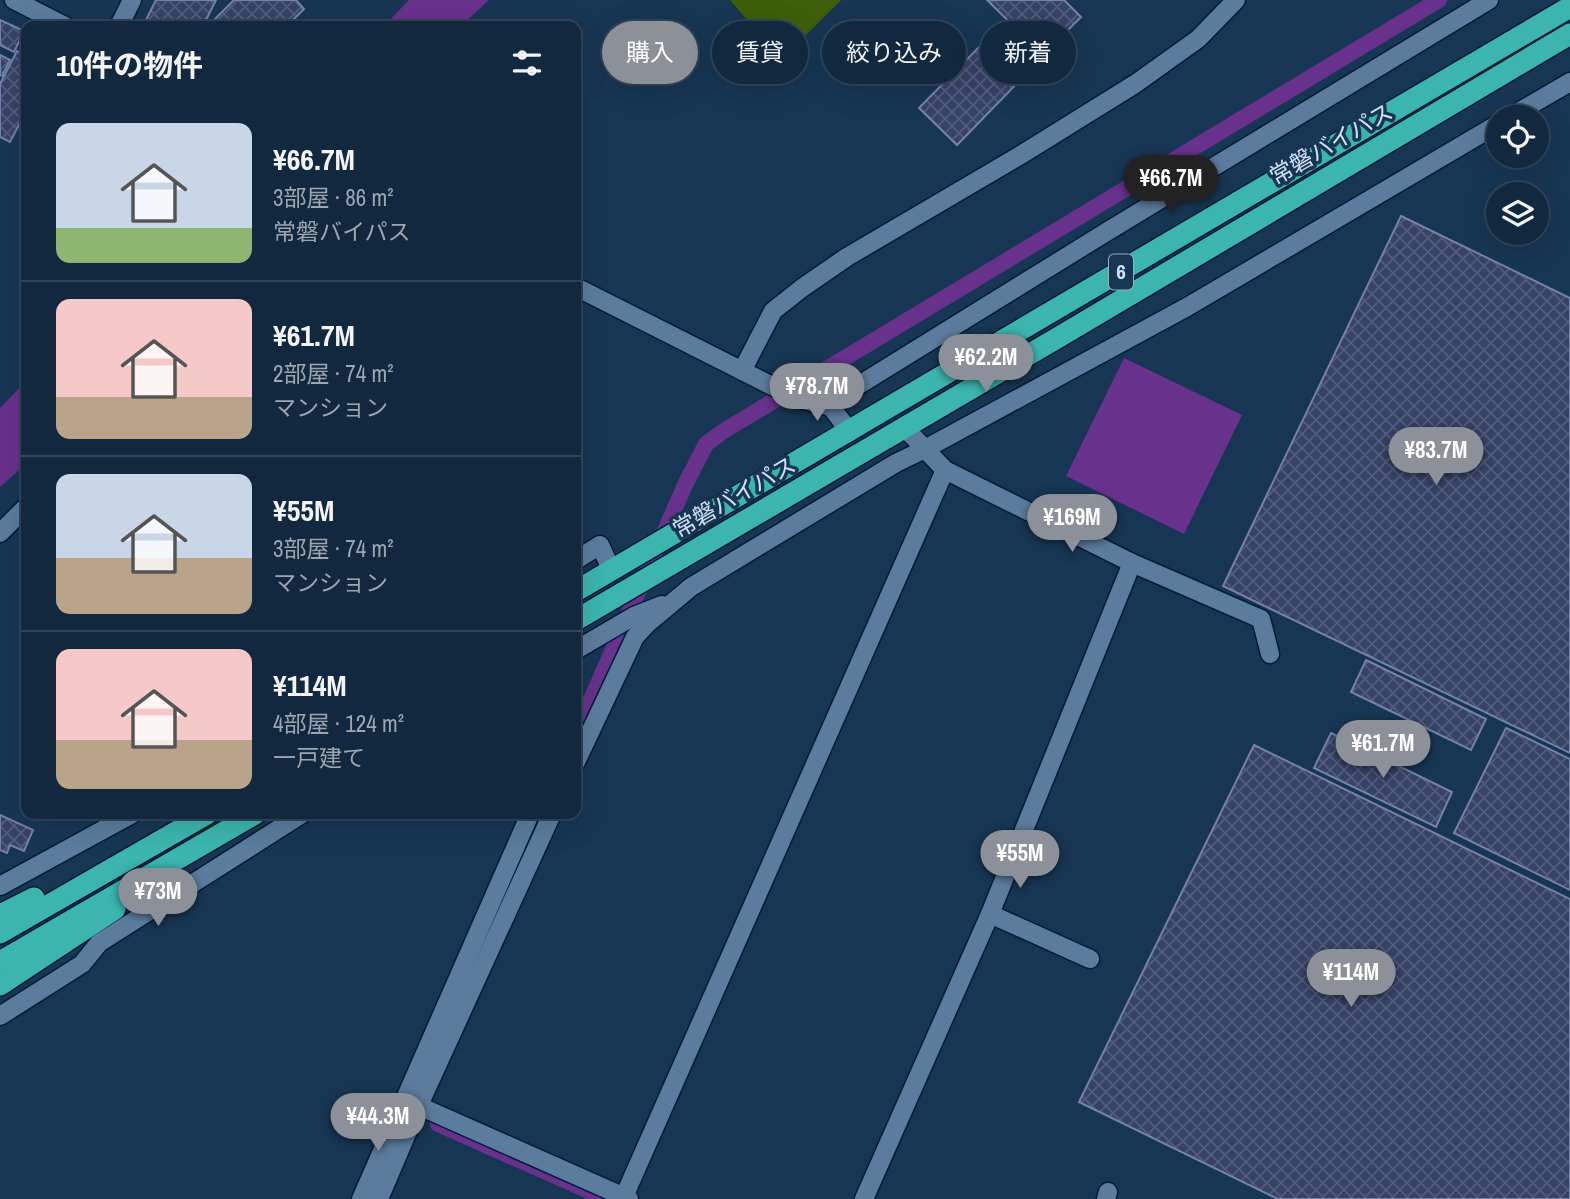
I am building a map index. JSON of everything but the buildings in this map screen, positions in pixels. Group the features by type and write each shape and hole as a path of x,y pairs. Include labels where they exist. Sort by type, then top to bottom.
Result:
{"highway":[{"name":"常磐バイパス","path":"581,588 1570,7"},
{"name":"常磐バイパス","path":"581,617 1570,34"},
{"path":"0,933 60,891 198,819"},
{"path":"0,962 57,937 158,869 245,819"},
{"path":"0,915 38,904"},
{"path":"0,985 57,937"}],"street":[{"path":"14,0 55,21"},
{"path":"121,21 131,0"},
{"path":"743,371 773,311 802,288 848,257 1135,84 1198,38 1236,0"},
{"path":"831,407 837,399 1096,238 1489,0"},
{"path":"1531,105 1570,82"},
{"path":"581,751 635,637 672,601 691,587 896,463 1186,307 1486,131"},
{"path":"581,289 796,398 831,407 850,432"},
{"path":"904,427 945,470 1132,563 1261,618 1270,654"},
{"path":"411,1113 625,1198 945,470"},
{"path":"0,533 21,512"},
{"path":"581,557 600,545 611,569"},
{"path":"864,1199 990,914 1132,563"},
{"path":"581,647 634,615 672,601"},
{"path":"0,886 123,819"},
{"path":"0,1016 82,964 99,943 294,819"},
{"path":"379,1199 528,819"},
{"path":"361,1199 411,1113 550,819"},
{"path":"990,914 1090,958"}],"green space":[{"path":"730,0 841,0 808,33 808,21 748,21"}],"shaded area":[{"path":"409,0 489,0 466,21 389,21"},
{"path":"1124,358 1242,415 1184,534 1066,476"},
{"path":"21,386 21,468 0,487 0,408"}],"waterway":[{"path":"581,723 685,485 706,444 1439,0"},
{"path":"505,891 538,819"},
{"path":"438,1124 607,1199"}]}
